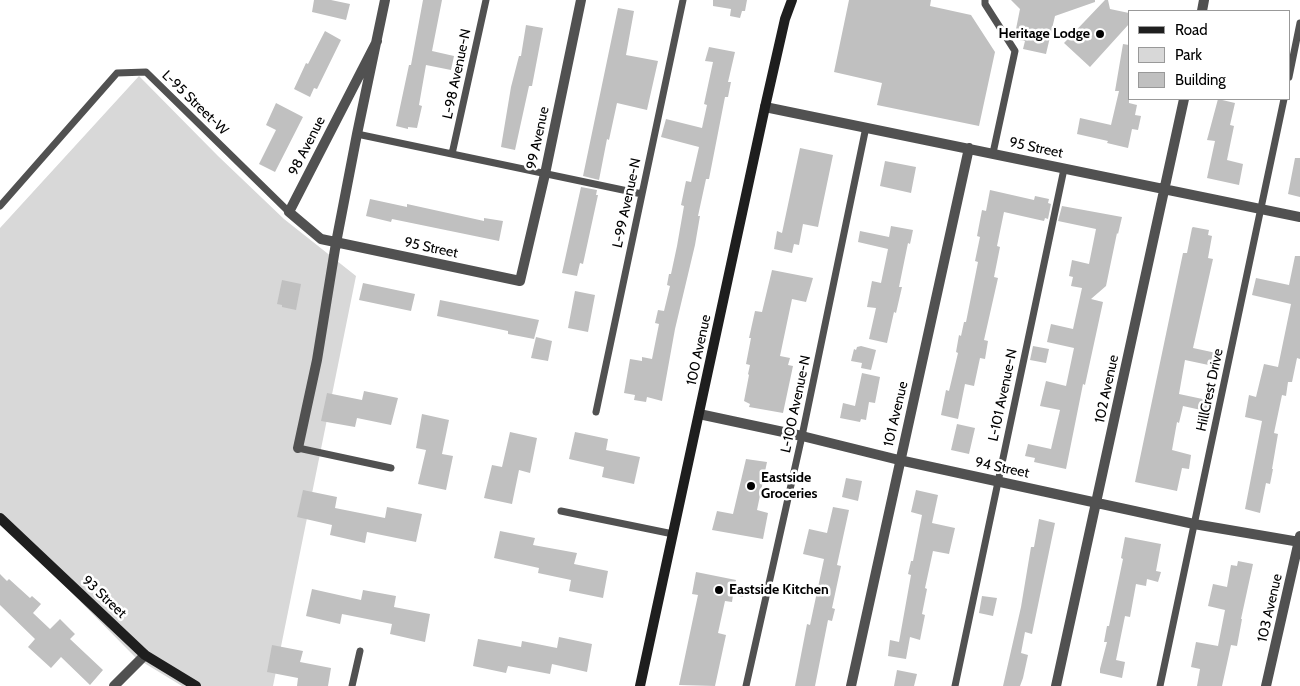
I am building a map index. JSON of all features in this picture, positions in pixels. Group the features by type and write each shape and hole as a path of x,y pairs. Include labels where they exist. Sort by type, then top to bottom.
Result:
{"main road":[{"name":"100 Avenue","path":"785,19 786,0"},
{"name":"100 Avenue","path":"640,686 765,107 785,19 792,0"},
{"name":"93 Street","path":"0,518 146,655 196,686"}],"street":[{"name":"98 Avenue","path":"298,448 317,360 336,243 357,134 386,0"},
{"name":"99 Avenue","path":"520,281 545,174 581,0"},
{"name":"98 Avenue","path":"288,212 377,42"},
{"name":"102 Avenue","path":"1056,686 1184,100"},
{"name":"95 Street","path":"765,107 1300,217"},
{"name":"101 Avenue","path":"851,686 899,460 969,148"},
{"path":"288,212 320,240 336,243"},
{"name":"95 Street","path":"336,243 520,281"},
{"name":"94 Street","path":"700,414 802,436 899,460 1194,524 1300,540"},
{"name":"103 Avenue","path":"1266,686 1300,540"},
{"path":"114,686 146,655"}],"lane":[{"name":"L-98 Avenue-N","path":"452,154 486,0"},
{"name":"L-99 Avenue-N","path":"596,412 683,0"},
{"path":"986,0 984,4 1015,51 993,153"},
{"path":"1290,72 1300,23"},
{"name":"L-95 Street-W","path":"0,206 117,73 146,72 288,212"},
{"name":"HillCrest Drive","path":"1160,686 1284,100"},
{"name":"L-100 Avenue-N","path":"746,686 802,436 866,127"},
{"path":"357,134 642,194"},
{"name":"L-101 Avenue-N","path":"956,686 1064,168"},
{"path":"298,448 391,468"},
{"path":"561,511 673,534"},
{"path":"352,686 360,651"}],"green space":[{"path":"139,76 284,219 356,276 273,686 182,686 136,658 0,520 0,228"}],"building":[{"path":"314,0 331,0 350,4 346,20 312,12"},
{"path":"423,0 442,0 432,51 454,56 451,70 426,65 419,105 422,106 417,128 408,127 408,129 396,126 409,65 411,65"},
{"path":"713,0 747,0 745,11 742,11 740,18 730,16 731,9 713,6"},
{"path":"849,0 931,0 930,6 971,15 995,52 979,126 877,105 882,83 834,72"},
{"name":"Heritage Lodge","path":"1011,0 1095,0 1095,2 1055,16 1046,54 1023,49 1025,41 1014,39 1020,9"},
{"name":"Heritage Lodge","path":"1105,0 1108,0 1110,9 1128,13 1128,25 1090,67 1064,43"},
{"path":"618,8 634,11 626,55 658,61 647,110 617,103 609,140 607,139 599,180 583,176"},
{"path":"526,25 543,28 532,86 529,86 515,150 501,147 511,87 519,56 521,56"},
{"path":"325,31 341,40 317,89 314,88 310,97 294,89 306,63 308,64"},
{"path":"1123,44 1128,45 1128,100 1129,103 1137,105 1135,115 1141,116 1138,130 1132,129 1128,148 1077,134 1080,118 1111,125 1119,91 1115,91"},
{"path":"709,47 735,52 728,82 731,82 728,97 725,97 709,179 706,179 698,216 700,216 695,245 675,329 662,401 647,397 646,402 634,400 635,395 624,393 630,359 642,361 642,357 652,359 659,324 655,323 658,310 664,311 670,286 667,285 677,246 684,206 681,205 686,181 691,182 699,147 661,137 666,119 702,128 707,105 704,104 713,62 705,61"},
{"path":"1218,100 1235,103 1230,125 1234,126 1227,160 1243,164 1239,185 1207,178 1215,141 1207,140"},
{"path":"276,103 303,117 275,172 259,164 276,130 266,125"},
{"path":"800,148 833,155 818,227 803,224 799,245 794,244 792,253 774,249 777,231 782,233"},
{"path":"1295,158 1300,158 1300,197 1288,194"},
{"path":"885,161 916,167 911,193 880,186"},
{"path":"581,187 597,190 596,195 598,195 583,264 580,263 577,276 562,273"},
{"path":"990,190 1034,200 1035,196 1049,199 1048,203 1051,204 1048,219 1045,218 1044,221 1004,212 997,246 1000,247 994,277 998,278 984,340 988,341 985,359 980,358 974,386 965,384 958,419 941,415 946,390 949,391 958,353 956,352 959,335 961,336 964,322 966,322 978,262 975,261 980,237 977,236 982,210 986,211"},
{"path":"370,199 407,207 407,204 484,221 484,218 503,221 499,241 392,219 391,222 366,216"},
{"path":"1062,206 1122,217 1106,286 1091,299 1103,302 1085,385 1083,384 1066,469 1034,462 1035,458 1025,456 1028,444 1051,449 1060,410 1040,406 1046,381 1066,386 1074,348 1047,342 1051,324 1073,329 1082,288 1071,286 1073,277 1069,276 1072,260 1089,264 1096,229 1058,221"},
{"path":"891,226 913,230 910,244 908,243 899,287 902,287 887,343 869,339 876,308 867,307 872,281 881,283 888,249 858,242 860,231 889,237"},
{"path":"1193,227 1209,230 1208,235 1212,236 1208,258 1213,259 1193,348 1221,354 1218,367 1185,360 1179,394 1212,401 1210,412 1183,406 1179,423 1177,422 1172,450 1191,455 1189,469 1182,468 1177,491 1135,482 1183,253 1187,253"},
{"path":"1295,256 1300,256 1300,359 1297,358 1292,382 1288,382 1286,396 1282,395 1274,433 1278,434 1273,469 1270,484 1266,483 1260,513 1245,509 1262,421 1245,417 1249,395 1256,397 1264,364 1278,367 1291,304 1252,295 1256,278 1289,285"},
{"path":"772,270 813,278 806,302 792,299 780,356 790,358 788,365 793,366 783,413 749,407 750,404 744,401 750,365 746,364 751,338 749,338 755,311 762,312"},
{"path":"282,280 301,284 296,310 277,304"},
{"path":"363,283 415,294 411,311 359,300"},
{"path":"575,291 595,295 588,332 568,328"},
{"path":"440,300 539,320 534,339 508,334 508,331 437,316"},
{"path":"536,337 552,341 548,361 531,358"},
{"path":"861,346 876,350 871,370 861,368 862,363 851,361 854,349 856,350 857,347"},
{"path":"1033,346 1049,349 1046,363 1030,360"},
{"path":"862,373 880,377 875,403 869,402 866,420 861,419 860,422 840,418 843,403 855,406"},
{"path":"364,391 398,398 391,425 357,418 355,427 321,421 327,393 362,400"},
{"path":"422,414 449,420 442,454 453,456 446,490 418,484 426,450 416,448"},
{"path":"957,424 975,428 969,454 951,450"},
{"path":"510,432 537,438 530,473 519,470 512,504 484,498 492,465 502,467"},
{"path":"575,432 608,439 606,450 640,457 634,484 602,477 604,467 569,459"},
{"name":"Eastside Groceries","path":"746,459 767,462 757,510 768,513 763,539 712,530 717,511 733,514"},
{"path":"846,478 862,481 858,501 842,497"},
{"path":"303,490 337,497 335,508 385,518 387,507 422,514 416,542 367,532 365,543 330,535 332,525 297,517"},
{"path":"916,490 938,495 932,523 955,528 949,554 933,551 925,588 927,589 922,614 925,615 920,640 910,637 906,659 888,656 890,640 899,642 911,575 908,574 911,561 913,561 922,515 911,512"},
{"path":"833,507 849,510 837,565 841,566 832,608 835,609 832,621 828,620 815,686 795,686 807,624 810,625 824,559 803,554 809,529 827,533"},
{"path":"1039,519 1055,523 1032,634 1025,632 1021,653 1028,655 1020,686 1003,686 1021,607 1031,547 1034,547"},
{"path":"500,531 535,538 533,545 577,553 574,564 608,571 603,598 569,591 571,580 538,573 539,568 494,558"},
{"path":"1125,537 1161,544 1156,571 1161,572 1158,582 1147,579 1146,586 1136,584 1130,617 1125,616 1116,660 1125,662 1122,678 1100,673 1100,669 1107,642 1104,642 1107,626 1109,626 1123,559 1121,558"},
{"path":"1238,561 1253,564 1237,646 1231,645 1222,686 1197,686 1200,669 1191,667 1196,642 1218,646 1225,610 1208,606 1213,584 1227,587 1231,565 1237,566"},
{"path":"696,572 736,580 735,584 745,586 743,597 733,595 732,602 725,601 718,633 726,635 715,686 679,685 698,595 692,594"},
{"path":"0,574 7,581 9,579 30,598 32,596 41,604 33,613 50,629 60,619 75,634 70,639 103,670 90,685 61,657 51,668 28,647 35,639 0,605"},
{"path":"312,589 361,600 363,590 396,596 394,607 430,614 425,642 390,634 392,624 342,614 340,624 306,616"},
{"path":"982,596 997,598 993,616 979,613"},
{"path":"559,637 592,644 587,672 552,664 550,674 508,666 506,673 473,666 478,639 521,647 522,641 557,648"},
{"path":"272,645 303,651 300,662 331,668 328,686 297,686 298,678 267,672"},
{"path":"897,670 917,674 914,686 894,686"}],"place":[{"name":"Heritage Lodge","path":"1100,34"},
{"name":"Eastside Groceries","path":"751,486"},
{"name":"Eastside Kitchen","path":"719,590"}]}
